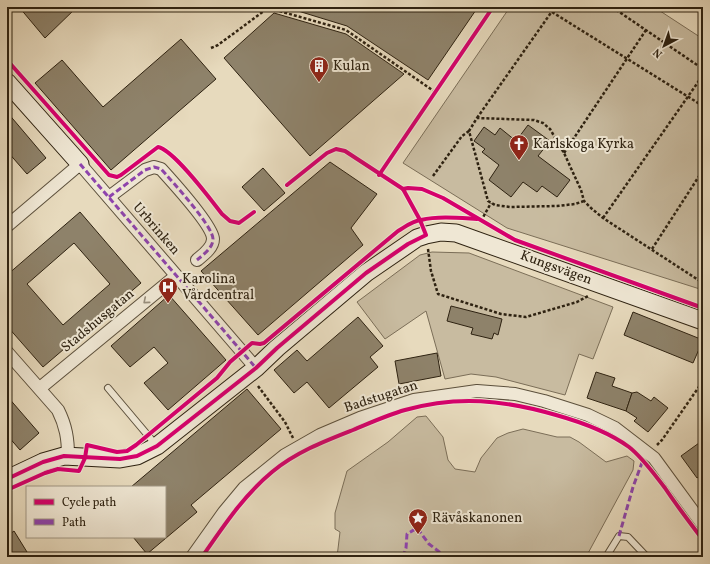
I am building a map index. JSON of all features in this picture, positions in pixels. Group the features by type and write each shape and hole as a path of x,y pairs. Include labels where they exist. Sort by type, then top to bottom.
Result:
{"street":[{"path":"7,82 80,164 7,226"},
{"name":"Urbrinken","path":"80,164 176,276 253,371"},
{"path":"109,198 146,170 154,168 161,169 192,204 213,238 208,252 197,260"},
{"name":"Kungsvägen","path":"7,479 43,462 64,456 120,459 138,456 157,446 253,371 277,348 366,273 408,244 426,235 441,232 456,233 703,321"},
{"name":"Stadshusgatan","path":"40,388 176,276"},
{"path":"7,352 58,410 63,420 68,440 68,456"},
{"name":"Badstugatan","path":"192,557 224,512 244,488 285,455 326,432 360,418 414,400 446,394 477,392 515,394 544,401 588,415 615,428 654,458 703,525"}],"lane":[{"path":"108,388 157,446"},
{"path":"606,557 619,536 628,537 647,557"}],"path":[{"path":"211,48 218,45 264,11 266,7 346,30 435,92"},
{"path":"433,176 462,136 469,131 555,7"},
{"path":"612,7 703,69"},
{"path":"552,12 703,106"},
{"path":"564,153 646,30"},
{"path":"603,218 703,75"},
{"path":"431,98 440,85"},
{"path":"477,118 534,120 543,123 550,129 564,153 581,190 584,201 590,208 703,283"},
{"path":"469,131 486,196 488,201 491,203 510,207 557,206 575,204 584,201"},
{"path":"652,249 703,170"},
{"path":"487,225 479,220 491,203"},
{"path":"426,235 431,271 438,294 501,314 526,316 577,302 606,286"},
{"path":"253,371 292,435"},
{"path":"662,440 703,381"}],"shaded area":[{"path":"510,7 654,7 703,39 703,290 507,228 403,163"},
{"path":"432,252 469,253 613,307 593,359 579,354 565,395 496,377 471,374 445,379 426,311 385,339 357,302 420,255"},
{"path":"426,416 443,437 448,460 455,469 475,472 481,458 497,438 523,429 557,437 570,437 606,462 627,456 634,461 633,470 586,557 337,557 340,532 335,529 335,513 347,471 388,442 417,417"}],"building":[{"path":"19,7 77,7 45,38"},
{"name":"Kulan","path":"285,7 478,7 428,80 347,26"},
{"name":"Kulan","path":"274,13 346,34 404,74 310,156 224,58"},
{"path":"181,39 216,79 111,170 35,83 62,60 103,107"},
{"path":"7,112 46,158 27,174 7,151"},
{"name":"Karlskoga Kyrka","path":"528,125 550,141 538,156 570,180 557,197 542,186 537,192 523,182 511,197 489,180 499,165 482,152 485,149 474,141 484,127 495,135 500,128 516,141"},
{"path":"330,162 377,194 351,228 363,245 258,335 201,271"},
{"path":"263,168 285,193 264,211 242,187"},
{"path":"80,212 141,283 43,367 7,326 7,275","holes":["74,243 110,284 63,325 27,284"]},
{"path":"169,295 226,360 168,410 144,383 168,363 154,347 130,367 111,346"},
{"path":"451,306 502,319 498,335 494,333 492,339 471,334 473,328 447,321"},
{"path":"633,312 703,340 693,363 624,335"},
{"path":"358,317 383,346 370,357 378,367 329,408 307,382 294,393 274,370 297,350 307,361"},
{"path":"437,353 441,376 399,384 395,361"},
{"path":"596,372 615,378 612,386 632,393 626,411 587,398"},
{"path":"247,389 281,429 191,505 197,512 147,554 134,538 166,538 166,486 132,486"},
{"path":"637,392 651,401 654,397 668,408 648,432 634,421 637,418 626,411 632,393"},
{"path":"7,396 39,433 20,450 7,435"},
{"path":"699,443 703,448 703,474 697,478 681,456"},
{"path":"14,531 27,552 19,557 7,557 7,536"}],"marked path":[{"path":"80,164 256,368"},
{"path":"109,197 145,170 154,167 161,169 191,203 211,233 213,242 207,251 197,260"},
{"path":"619,536 633,487 643,460"},
{"path":"403,557 406,548 407,534 417,528 429,544 446,557"}],"cycle path":[{"path":"379,175 493,7"},
{"path":"7,60 109,175 117,177 121,175 158,147 165,150 182,166 222,214 230,221 239,223 254,212"},
{"path":"7,479 43,462 64,456 120,459 137,456 157,446 256,368 277,348 366,273 408,244 426,235 420,220 403,189 345,151 336,149 327,153 287,185"},
{"path":"403,189 422,189 443,198 515,240 703,308"},
{"path":"7,490 45,473 58,469 79,471 85,458 87,445 117,452 127,451 217,378 230,362 252,343 264,343 398,231 409,224 435,218 477,219"},
{"path":"202,557 234,512 252,491 281,465 321,443 398,412 425,405 462,401 499,403 537,410 584,424 621,441 644,461 703,540"}],"place":[{"name":"Kulan","path":"319,83"},
{"name":"Karlskoga Kyrka","path":"519,161"},
{"name":"Karolina Vårdcentral","path":"168,304"},
{"name":"Rävåskanonen","path":"418,535"}]}
